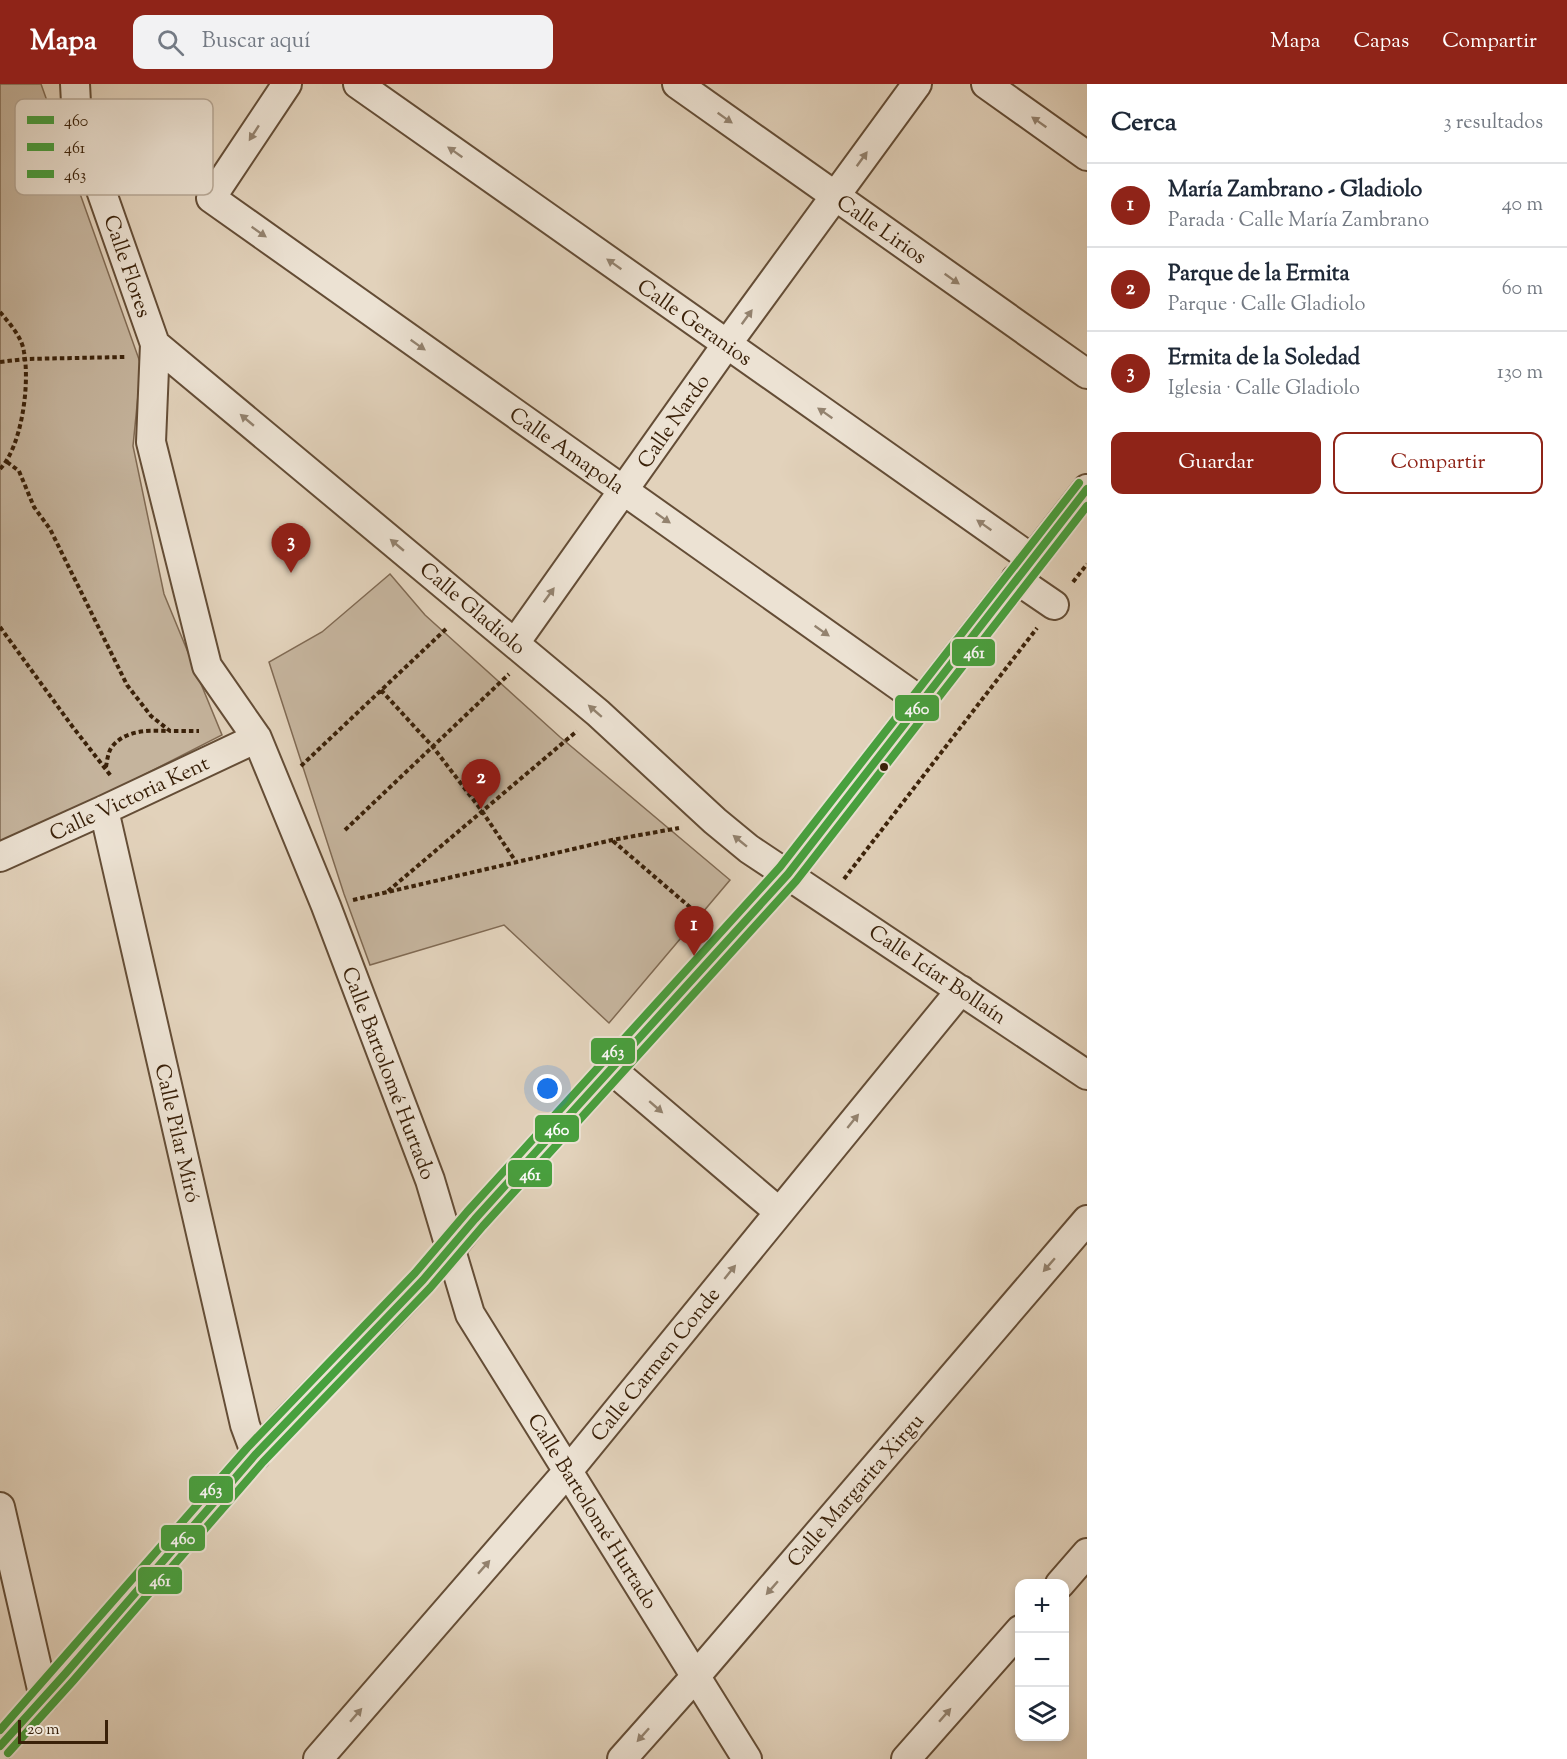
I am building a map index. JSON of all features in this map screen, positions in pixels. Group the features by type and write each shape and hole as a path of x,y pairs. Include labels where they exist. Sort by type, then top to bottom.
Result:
{"street":[{"path":"63,84 69,99"},
{"name":"Calle Flores","path":"75,84 76,99"},
{"name":"Calle Amapola","path":"286,84 212,198 922,702"},
{"name":"Calle Geranios","path":"358,84 728,344 1024,569 1054,605"},
{"name":"Calle Lirios","path":"677,84 1087,374"},
{"name":"Calle Nardo","path":"522,649 624,490 917,84"},
{"path":"986,84 1087,156"},
{"name":"Calle Flores","path":"102,195 155,350"},
{"name":"Calle Gladiolo","path":"155,350 522,649 598,713 715,821 749,849 788,874"},
{"name":"Calle Bartolomé Hurtado","path":"155,350 151,442 207,666 257,738 326,906 430,1180 470,1314 747,1759"},
{"path":"0,1746 256,1455 400,1306 451,1250 475,1219 788,874 1024,569 1082,505"},
{"name":"Calle Victoria Kent","path":"0,857 257,738"},
{"name":"Calle Pilar Miró","path":"115,805 245,1425 256,1455"},
{"name":"Calle Icíar Bollaín","path":"788,874 1087,1075"},
{"name":"Calle Carmen Conde","path":"318,1759 568,1471 961,990"},
{"path":"611,1069 778,1212"},
{"name":"Calle Margarita Xirgu","path":"622,1759 696,1677 1087,1220"},
{"path":"0,1507 44,1698"},
{"path":"1064,1579 1087,1553"},
{"path":"906,1759 1017,1633"}],"path":[{"path":"0,312 14,327 24,350 25,359 25,393 15,443 7,462 0,469"},
{"path":"0,362 155,350"},
{"path":"7,462 19,471 34,507 50,530 127,685 151,716 170,731"},
{"path":"278,788 470,606"},
{"path":"0,627 72,726 106,768 115,805"},
{"path":"345,830 433,747 522,649"},
{"path":"381,690 433,747 482,811 516,862"},
{"path":"387,892 598,713"},
{"path":"106,768 110,749 127,734 150,730 208,732"},
{"path":"326,906 612,840 715,821"},
{"path":"612,840 691,908"}],"shaded area":[{"path":"0,84 41,84 46,99 15,99 15,195 81,195 141,365 133,446 164,594 222,735 116,789 0,841"},
{"path":"390,574 425,615 560,737 730,880 609,1023 504,925 370,965 344,894 269,662 322,632"}],"transit line":[{"name":"463","path":"0,1730 247,1448 415,1273 467,1212 780,867 1079,483"},
{"name":"460","path":"0,1746 255,1455 423,1280 475,1219 788,874 1087,489"},
{"name":"461","path":"8,1753 263,1462 430,1288 483,1226 796,881 1087,506"}],"place":[{"name":"Ermita de la Soledad","path":"291,573"},
{"name":"Parque de la Ermita","path":"481,809"},
{"name":"María Zambrano - Gladiolo","path":"694,956"}]}
